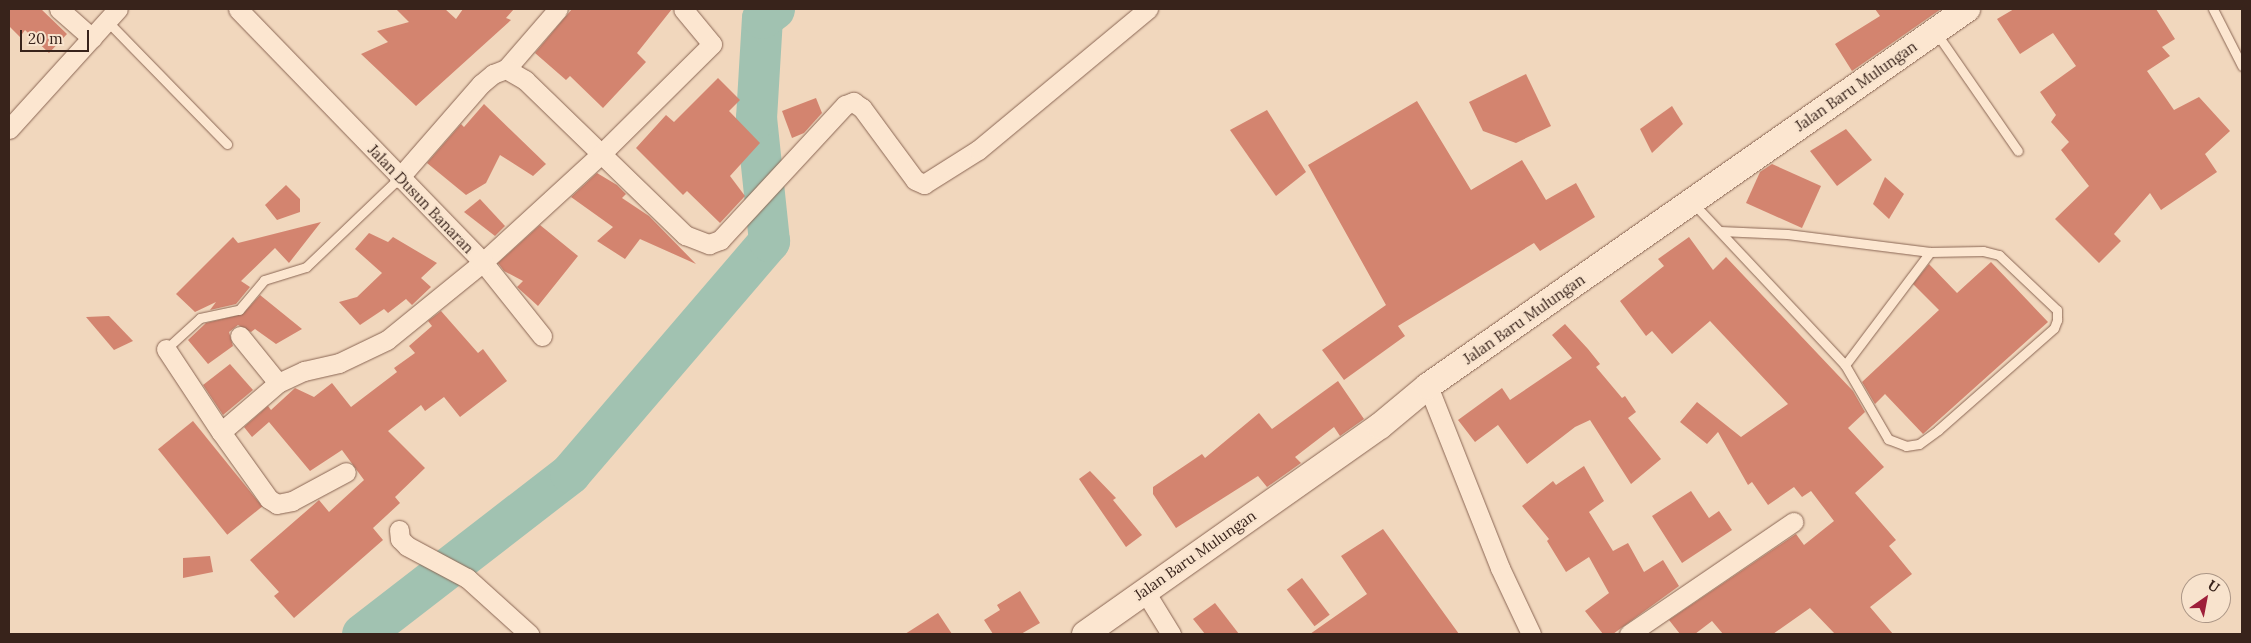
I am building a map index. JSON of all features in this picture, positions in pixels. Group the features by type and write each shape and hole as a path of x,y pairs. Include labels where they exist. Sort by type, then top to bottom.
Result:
{"main road":[{"name":"Jalan Baru Mulungan","path":"1085,634 1144,590 1380,426 1428,386 1967,9"}],"street":[{"path":"59,9 92,38"},
{"name":"Jalan Dusun Banaran","path":"221,432 278,383 373,348 483,262 238,9"},
{"path":"400,178 481,84 493,74 506,69 558,9"},
{"path":"542,336 483,262 600,154 712,44 683,9"},
{"path":"506,69 526,80 685,235 697,242 709,244 720,240 836,113 853,102 862,108 881,139 915,180 924,184 978,150 1148,9"},
{"path":"9,129 112,15"},
{"path":"240,336 278,383"},
{"path":"166,349 268,499 277,504 292,501 346,472"},
{"path":"1428,386 1500,568 1531,634"},
{"path":"1630,634 1793,522"},
{"path":"399,530 400,540 467,578 529,634"},
{"path":"1144,590 1171,634"}],"lane":[{"path":"2213,9 2242,66"},
{"path":"112,15 227,144"},
{"path":"1935,31 2018,151"},
{"path":"166,349 200,318 239,310 264,280 306,267 400,178"},
{"path":"1692,201 1720,231 1845,364 1888,439 1906,446 1919,444 1938,430 2054,328 2057,310 1999,255 1983,251 1930,252 1786,234 1720,231"},
{"path":"1845,364 1930,252"}],"building":[{"path":"9,9 41,9 67,34 49,53 25,30 20,37 9,26"},
{"path":"396,9 445,9 456,19 463,9 514,9 506,18 511,20 416,106 361,54 388,42 377,31 409,22"},
{"path":"572,9 672,9 637,53 646,62 603,108 570,76 566,80 535,53"},
{"path":"1875,9 1941,9 1852,71 1835,44 1880,16"},
{"path":"2014,9 2156,9 2175,39 2162,47 2170,56 2147,71 2174,110 2199,97 2230,131 2205,154 2217,172 2161,210 2150,193 2114,234 2121,241 2099,263 2055,219 2089,186 2061,150 2069,142 2051,122 2056,115 2040,92 2076,66 2053,33 2020,54 1997,19"},
{"path":"1526,74 1551,126 1516,143 1483,131 1469,102"},
{"path":"718,78 740,100 729,111 760,143 730,176 745,196 720,223 687,191 683,195 636,148 666,115 674,122"},
{"path":"816,98 822,113 804,133 792,138 782,111"},
{"path":"1417,101 1471,190 1522,160 1546,200 1576,183 1595,217 1540,251 1534,243 1398,326 1405,336 1344,380 1322,350 1386,305 1308,165"},
{"path":"484,104 546,164 533,176 500,155 486,183 466,195 427,163 461,124 464,127"},
{"path":"1672,106 1683,124 1652,153 1640,129"},
{"path":"1267,110 1306,172 1276,196 1230,130"},
{"path":"1846,129 1872,160 1837,186 1810,151"},
{"path":"1772,164 1821,186 1802,228 1746,203 1760,172"},
{"path":"597,173 617,185 626,194 622,198 649,216 696,264 640,239 625,259 597,241 613,227 571,197"},
{"path":"1885,177 1904,194 1889,219 1873,204"},
{"path":"286,185 300,199 300,212 277,220 265,205"},
{"path":"480,199 505,226 495,236 464,212"},
{"path":"321,222 289,263 275,248 241,281 250,287 236,304 210,310 216,302 195,312 176,294 233,237 238,243"},
{"path":"540,225 578,256 538,306 517,287 523,281 504,271 498,263"},
{"path":"369,233 388,242 393,237 437,263 421,278 431,287 412,305 406,299 388,313 384,309 360,325 339,302 357,297 382,273 355,249"},
{"path":"1689,237 1713,270 1726,257 1853,391 1865,412 1848,428 1884,467 1855,493 1896,540 1889,546 1912,574 1870,607 1893,634 1835,634 1810,608 1773,634 1723,634 1712,621 1695,634 1680,634 1669,620 1796,534 1804,545 1834,521 1811,491 1802,497 1794,487 1768,505 1752,482 1748,485 1718,432 1707,444 1680,422 1697,402 1741,437 1788,404 1710,321 1672,354 1652,331 1646,336 1620,301 1664,266 1658,259"},
{"path":"1991,262 2048,322 1923,434 1885,394 1875,404 1862,382 1939,310 1913,284 1929,264 1957,293"},
{"path":"260,295 302,329 276,344 255,329 251,332 238,325 229,332 233,346 208,364 188,340 206,323 243,314"},
{"path":"441,311 478,353 483,349 507,381 460,417 444,397 425,411 421,405 388,431 425,468 395,497 400,503 373,528 383,540 294,618 274,596 279,592 250,560 319,500 329,512 364,480 342,450 310,471 269,422 252,437 244,427 268,406 271,410 295,388 314,397 332,383 351,407 397,372 394,368 415,353 409,346 432,326 428,321"},
{"path":"109,316 133,341 114,350 86,317"},
{"path":"1565,324 1600,364 1596,367 1622,398 1625,396 1636,412 1628,418 1661,459 1631,484 1590,420 1575,427 1527,464 1498,425 1475,442 1458,420 1502,388 1510,400 1572,358 1552,335"},
{"path":"230,364 253,390 223,415 203,385"},
{"path":"1338,381 1364,419 1340,436 1334,427 1295,457 1301,463 1267,487 1258,476 1176,528 1153,494 1153,487 1202,454 1205,458 1259,413 1272,429"},
{"path":"193,421 262,506 227,535 158,449"},
{"path":"1584,466 1604,501 1589,512 1613,551 1628,543 1644,572 1663,560 1679,586 1613,634 1603,634 1585,611 1609,593 1589,557 1566,572 1547,541 1549,539 1522,506 1553,481 1556,485"},
{"path":"1090,471 1116,498 1113,500 1142,535 1126,547 1079,479"},
{"path":"1691,491 1709,518 1719,511 1732,530 1682,563 1652,516"},
{"path":"1383,529 1459,634 1310,634 1367,594 1341,556"},
{"path":"210,556 213,572 183,578 183,558"},
{"path":"1302,578 1330,615 1315,626 1287,589"},
{"path":"1020,591 1040,623 1021,634 993,634 984,620 1000,610 997,605"},
{"path":"1215,603 1239,634 1205,634 1193,619"},
{"path":"938,613 952,634 905,634"}],"waterway":[{"path":"362,634 570,473 769,241 756,118 762,18 774,9"}]}
